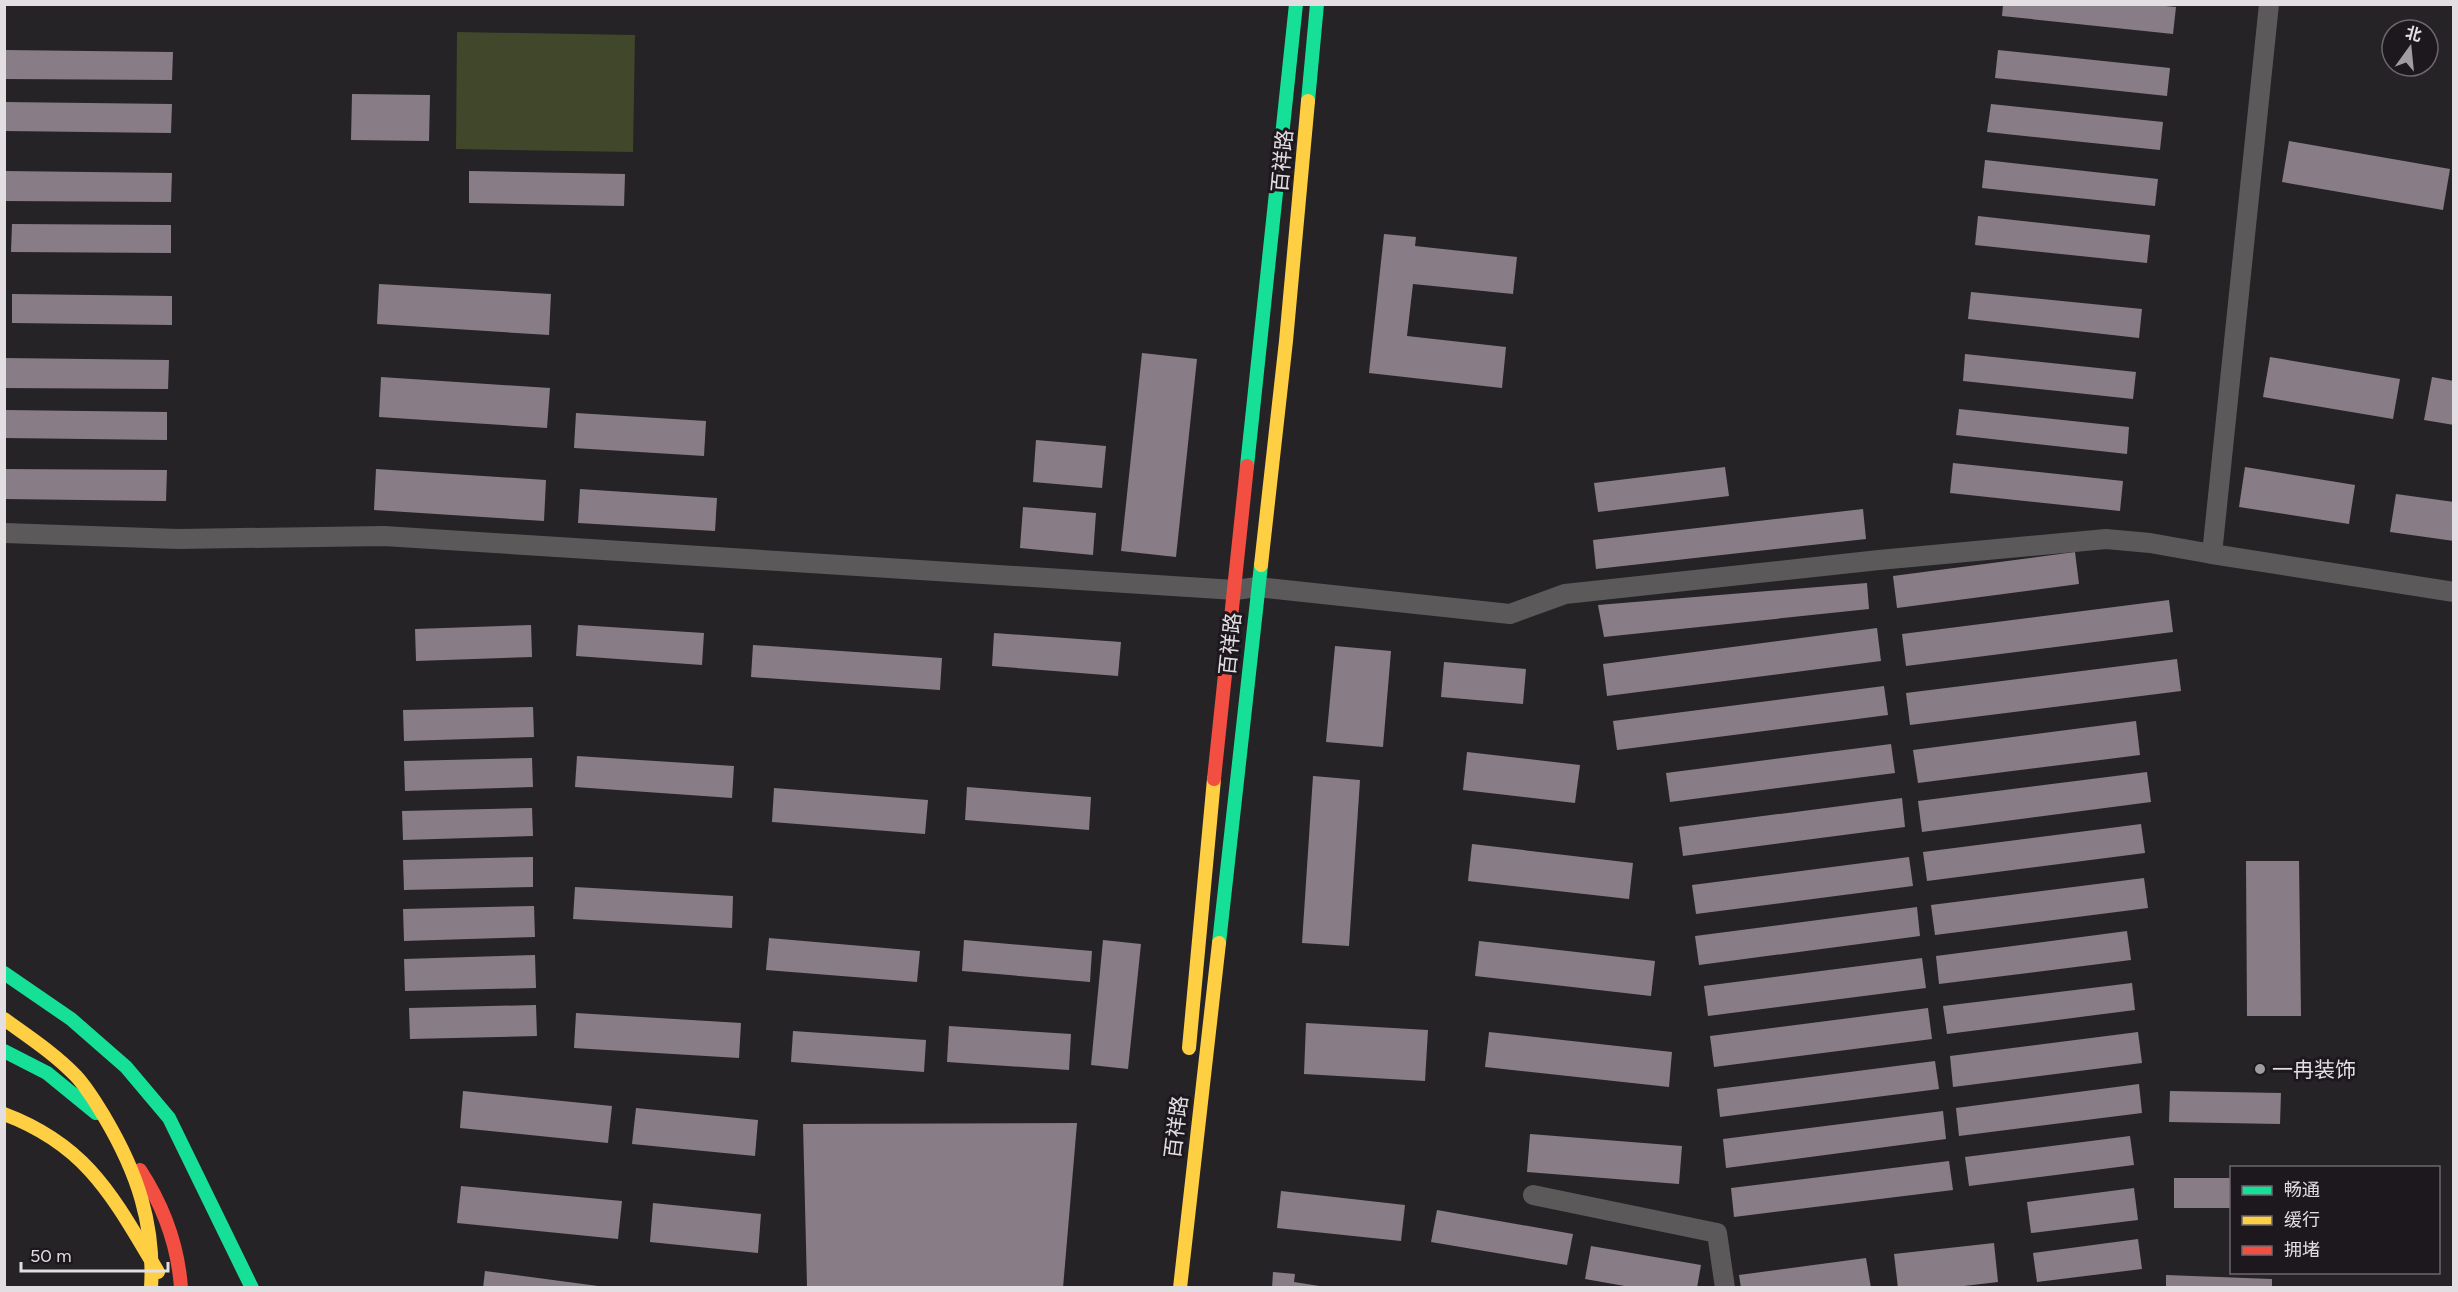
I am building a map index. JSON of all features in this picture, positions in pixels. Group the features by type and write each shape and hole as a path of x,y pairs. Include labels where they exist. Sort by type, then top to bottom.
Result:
{"main road":[{"name":"百祥路","path":"1188,1060 1204,874 1296,4"},
{"name":"百祥路","path":"1180,1287 1286,341 1317,4"},
{"path":"4,973 71,1019 126,1067 169,1118 252,1287"},
{"path":"4,1019 44,1047 86,1087 131,1164 149,1222 154,1254 151,1287"},
{"path":"4,1051 47,1073 111,1125 153,1189 170,1225 181,1259 181,1287"},
{"path":"4,1114 36,1126 64,1144 106,1186 149,1259 170,1287"}],"street":[{"path":"2212,554 2270,4"},
{"path":"4,533 178,539 384,536 1235,590 1257,587 1510,614 1564,594 1879,560 2095,540 2150,543 2454,592"},
{"path":"1533,1194 1717,1233 1725,1287"}],"green space":[{"path":"457,32 635,35 633,152 456,149"}],"building":[{"path":"2003,5 2176,7 2173,34 2002,16"},
{"path":"4,50 173,52 172,80 4,79"},
{"path":"1998,50 2170,68 2167,96 1995,78"},
{"path":"352,94 430,95 429,141 351,140"},
{"path":"4,102 172,104 171,133 4,131"},
{"path":"1991,104 2163,122 2160,150 1987,132"},
{"path":"2289,141 2450,169 2443,210 2282,182"},
{"path":"1985,160 2158,179 2155,206 1982,188"},
{"path":"4,171 172,173 171,202 4,201"},
{"path":"469,171 625,174 624,206 469,203"},
{"path":"1978,216 2150,235 2147,263 1975,245"},
{"path":"12,224 171,225 171,253 11,252"},
{"path":"1384,234 1416,237 1415,246 1517,257 1513,294 1413,284 1407,336 1506,347 1502,388 1369,373"},
{"path":"379,284 551,294 549,335 377,324"},
{"path":"1971,292 2142,309 2139,338 1968,319"},
{"path":"12,294 172,296 172,325 12,323"},
{"path":"1142,353 1197,359 1176,557 1121,551"},
{"path":"1965,354 2136,372 2133,399 1963,381"},
{"path":"2270,357 2400,379 2393,419 2263,397"},
{"path":"4,358 169,360 168,389 4,388"},
{"path":"381,377 550,388 547,428 379,417"},
{"path":"2432,377 2454,381 2454,425 2424,420"},
{"path":"1959,409 2129,427 2127,454 1956,435"},
{"path":"4,410 167,412 167,440 4,438"},
{"path":"576,413 706,421 704,456 574,448"},
{"path":"1036,440 1106,446 1102,488 1033,482"},
{"path":"1953,463 2123,481 2120,511 1950,493"},
{"path":"1725,467 1729,496 1598,512 1594,483"},
{"path":"2245,467 2355,485 2349,524 2239,507"},
{"path":"4,469 167,470 166,501 4,499"},
{"path":"376,469 546,480 544,521 374,510"},
{"path":"580,489 717,498 715,531 578,523"},
{"path":"2396,494 2454,502 2454,541 2390,532"},
{"path":"1023,507 1096,513 1093,555 1020,548"},
{"path":"1863,509 1866,539 1596,569 1593,540"},
{"path":"2075,552 2079,584 1897,608 1893,576"},
{"path":"1867,583 1869,609 1604,637 1598,605"},
{"path":"2169,600 2173,632 1906,666 1902,634"},
{"path":"531,625 532,657 416,661 415,629"},
{"path":"578,625 704,633 702,665 576,656"},
{"path":"1877,628 1881,661 1607,696 1603,664"},
{"path":"994,633 1121,642 1118,676 992,666"},
{"path":"753,645 942,658 940,690 751,677"},
{"path":"1335,646 1391,651 1383,747 1326,742"},
{"path":"2177,659 2181,691 1910,725 1906,693"},
{"path":"1444,662 1526,669 1523,704 1441,697"},
{"path":"1884,686 1888,715 1617,750 1613,721"},
{"path":"533,707 534,737 404,741 403,710"},
{"path":"2136,721 2140,755 1918,783 1913,750"},
{"path":"1891,744 1895,773 1670,802 1666,773"},
{"path":"1467,752 1580,765 1575,803 1463,790"},
{"path":"577,756 734,766 732,798 575,787"},
{"path":"532,758 533,787 405,791 404,761"},
{"path":"2147,772 2151,802 1922,832 1918,801"},
{"path":"1313,776 1360,780 1349,946 1302,943"},
{"path":"967,787 1091,797 1089,830 965,820"},
{"path":"774,788 928,800 925,834 772,822"},
{"path":"1902,798 1905,827 1683,856 1679,827"},
{"path":"532,808 533,836 403,840 402,811"},
{"path":"2141,824 2145,853 1927,881 1923,852"},
{"path":"1472,844 1633,863 1629,899 1468,881"},
{"path":"533,857 533,887 404,890 403,860"},
{"path":"1909,857 1913,886 1696,914 1692,885"},
{"path":"2246,861 2299,861 2301,1016 2247,1016"},
{"path":"2144,878 2148,908 1935,935 1931,905"},
{"path":"575,887 733,896 732,928 573,919"},
{"path":"534,906 535,937 404,941 403,909"},
{"path":"1917,907 1920,936 1699,965 1695,936"},
{"path":"2127,931 2131,960 1939,984 1936,956"},
{"path":"769,938 920,951 917,982 766,970"},
{"path":"964,940 1092,951 1090,982 962,971"},
{"path":"1103,940 1141,944 1128,1069 1091,1065"},
{"path":"1479,941 1655,961 1651,996 1475,976"},
{"path":"535,955 536,988 405,991 404,959"},
{"path":"1922,958 1926,988 1708,1016 1704,986"},
{"path":"2132,983 2135,1010 1947,1034 1943,1006"},
{"path":"536,1005 537,1036 410,1039 409,1008"},
{"path":"1928,1008 1932,1039 1714,1067 1710,1036"},
{"path":"576,1013 741,1023 739,1058 574,1048"},
{"path":"1306,1023 1428,1030 1425,1081 1304,1074"},
{"path":"949,1026 1071,1034 1069,1070 947,1062"},
{"path":"793,1031 926,1040 924,1072 791,1062"},
{"path":"1489,1032 1672,1052 1669,1087 1485,1067"},
{"path":"2138,1032 2142,1063 1953,1087 1950,1056"},
{"path":"1935,1061 1939,1089 1720,1117 1717,1089"},
{"path":"2139,1084 2142,1113 1959,1136 1956,1108"},
{"path":"463,1091 612,1106 608,1143 460,1128"},
{"path":"2170,1091 2281,1093 2280,1124 2169,1122"},
{"path":"636,1108 758,1120 755,1156 632,1144"},
{"path":"1943,1111 1946,1139 1726,1168 1723,1139"},
{"path":"1077,1123 1063,1288 807,1286 803,1124"},
{"path":"1530,1134 1682,1146 1679,1184 1527,1172"},
{"path":"2130,1136 2134,1165 1969,1186 1965,1157"},
{"path":"1949,1161 1953,1190 1734,1217 1731,1188"},
{"path":"2174,1178 2230,1178 2230,1208 2174,1208"},
{"path":"461,1186 622,1201 618,1239 457,1223"},
{"path":"2134,1188 2138,1220 2031,1233 2027,1202"},
{"path":"1281,1191 1405,1205 1401,1241 1277,1228"},
{"path":"653,1203 761,1214 758,1253 650,1242"},
{"path":"1437,1210 1573,1234 1567,1265 1431,1242"},
{"path":"2138,1239 2142,1269 2037,1282 2033,1253"},
{"path":"1994,1243 1998,1282 1947,1288 1898,1288 1894,1254"},
{"path":"1591,1246 1701,1265 1697,1288 1636,1288 1585,1279"},
{"path":"1866,1258 1871,1288 1741,1288 1739,1275"},
{"path":"485,1271 598,1286 598,1288 483,1288"},
{"path":"1273,1272 1295,1274 1294,1282 1332,1288 1272,1288"},
{"path":"2166,1275 2272,1279 2272,1288 2166,1288"}],"traffic: fast":[{"path":"1247,466 1296,4"},
{"path":"1308,101 1317,4"},
{"path":"1219,943 1261,565"},
{"path":"4,973 71,1019 126,1067 169,1118 252,1288"},
{"path":"4,1051 47,1073 96,1113"}],"traffic: slow":[{"path":"1261,565 1286,341 1308,101"},
{"path":"1189,1048 1214,779"},
{"path":"1180,1288 1219,943"},
{"path":"4,1019 51,1053 76,1076 92,1096 116,1138 135,1179 147,1220 151,1288"},
{"path":"4,1114 33,1127 58,1142 78,1159 112,1198 158,1272"}],"traffic: jam":[{"path":"1214,779 1247,466"},
{"path":"140,1170 168,1226 177,1256 181,1288"}],"place":[{"name":"一冉装饰","path":"2260,1069"}]}
